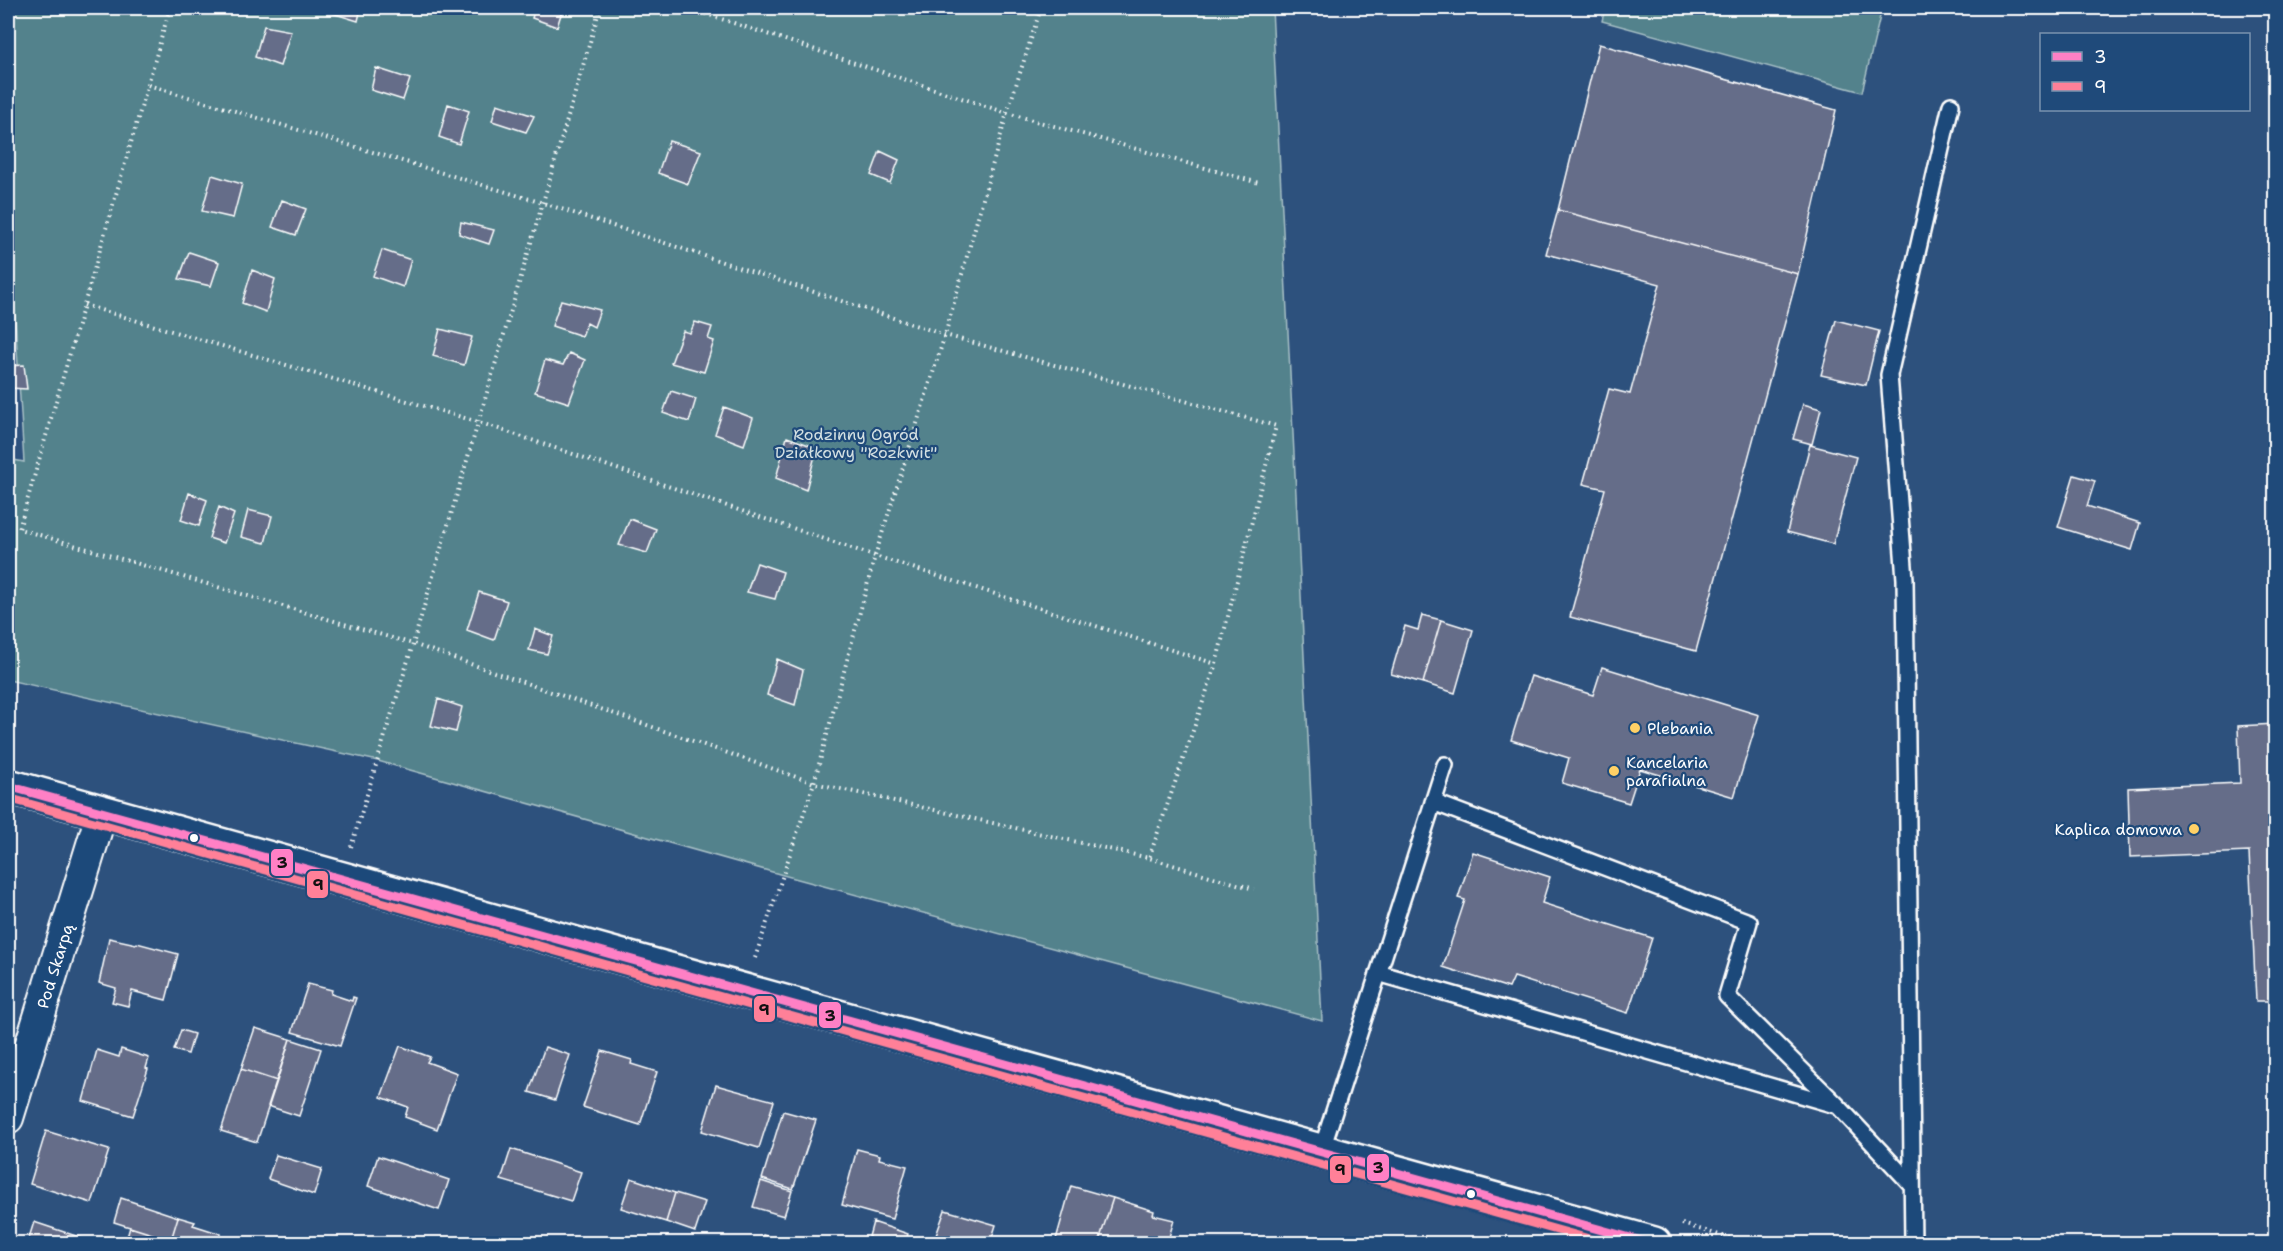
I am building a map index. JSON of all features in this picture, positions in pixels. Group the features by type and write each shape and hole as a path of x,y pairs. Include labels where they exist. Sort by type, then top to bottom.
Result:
{"street":[{"path":"8,786 1654,1244"},
{"name":"Pod Skarpą","path":"8,1118 102,812"}],"lane":[{"path":"1913,1244 1905,579 1889,375 1951,105"},
{"path":"1322,1152 1445,765"},
{"path":"1433,802 1749,922 1727,996 1838,1106 1911,1183"},
{"path":"1378,973 1838,1106"}],"path":[{"path":"170,8 19,529 413,644 814,783 1149,858 1254,889"},
{"path":"341,878 413,644 600,8"},
{"path":"688,8 1008,113 1259,183"},
{"path":"744,990 814,783 875,556 945,335 1008,113 1041,8"},
{"path":"148,85 543,203 945,335 1276,426 1216,664 1149,858"},
{"path":"84,305 478,422 875,556 1216,664"}],"green space":[{"name":"Rodzinny Ogród Działkowy \"Rozkwit\"","path":"8,8 1272,8 1322,1021 783,875 378,761 8,680 8,459 24,462 8,204"},
{"path":"1605,8 1882,8 1862,92 1602,21"}],"building":[{"path":"333,8 361,8 358,21 332,13"},
{"path":"535,8 563,8 557,27 532,18"},
{"path":"264,26 291,31 280,66 255,57"},
{"path":"1599,44 1836,110 1798,274 1558,210"},
{"path":"376,68 410,79 403,100 371,90"},
{"path":"448,104 469,111 459,144 439,137"},
{"path":"497,104 534,116 526,132 492,121"},
{"path":"669,141 701,151 688,184 658,173"},
{"path":"880,151 899,160 890,183 871,175"},
{"path":"212,175 242,184 233,218 202,211"},
{"path":"282,200 306,209 296,235 272,227"},
{"path":"1558,210 1798,274 1696,651 1570,617 1605,489 1583,484 1609,389 1630,394 1660,284 1546,254"},
{"path":"461,222 494,230 489,244 459,234"},
{"path":"382,250 411,260 403,287 373,276"},
{"path":"189,252 219,262 211,286 179,279"},
{"path":"252,270 275,279 266,312 242,303"},
{"path":"561,300 600,310 594,327 587,323 582,336 552,326"},
{"path":"1836,320 1879,331 1866,385 1821,375"},
{"path":"695,322 712,327 708,339 714,341 704,372 671,363 683,331 690,333"},
{"path":"440,329 472,337 464,365 433,356"},
{"path":"569,353 585,360 569,403 535,392 545,360 563,365"},
{"path":"24,365 27,389 8,388 8,366"},
{"path":"671,391 696,399 689,422 663,413"},
{"path":"1803,404 1821,409 1812,444 1793,439"},
{"path":"724,407 753,418 744,445 715,434"},
{"path":"787,437 817,448 806,490 776,478"},
{"path":"1810,445 1856,457 1833,544 1787,532"},
{"path":"2074,475 2095,481 2087,506 2140,523 2132,550 2058,527"},
{"path":"189,493 207,500 199,526 181,520"},
{"path":"219,507 234,514 224,543 209,538"},
{"path":"248,510 272,516 265,543 241,537"},
{"path":"630,519 656,529 647,553 619,545"},
{"path":"757,563 783,572 775,599 747,592"},
{"path":"479,592 507,601 494,640 467,630"},
{"path":"1422,615 1441,620 1423,683 1391,674 1405,626 1418,630"},
{"path":"1441,620 1473,630 1455,693 1423,683"},
{"path":"535,629 553,636 547,654 529,650"},
{"path":"777,659 803,670 795,705 767,695"},
{"name":"Plebania","path":"1602,667 1759,715 1734,797 1640,769 1629,803 1562,783 1569,758 1511,740 1531,676 1593,695"},
{"path":"438,699 462,707 456,732 431,726"},
{"path":"2276,724 2276,1001 2256,1001 2249,852 2130,857 2128,788 2240,783 2238,726"},
{"path":"1473,852 1550,877 1542,903 1652,938 1628,1013 1514,977 1509,988 1443,967 1465,900 1458,898"},
{"path":"109,938 178,954 166,1000 132,991 128,1006 112,1002 116,988 99,983"},
{"path":"308,984 332,990 331,994 352,1001 353,997 356,998 340,1046 292,1032"},
{"path":"255,1028 290,1039 277,1081 241,1069"},
{"path":"181,1030 194,1034 188,1054 174,1050"},
{"path":"290,1039 321,1049 299,1116 268,1106"},
{"path":"400,1046 430,1057 427,1062 457,1073 437,1129 405,1117 408,1107 381,1097"},
{"path":"545,1047 570,1055 555,1100 529,1092"},
{"path":"121,1049 149,1058 146,1068 148,1069 133,1116 83,1101 97,1050 119,1057"},
{"path":"602,1051 632,1060 631,1064 657,1072 640,1125 583,1107"},
{"path":"241,1069 277,1081 257,1142 221,1131"},
{"path":"716,1085 774,1101 759,1148 702,1131"},
{"path":"783,1111 816,1120 793,1189 762,1179"},
{"path":"46,1131 109,1150 92,1203 30,1184"},
{"path":"511,1149 581,1172 571,1201 501,1180"},
{"path":"857,1149 880,1155 879,1159 907,1166 892,1219 842,1205"},
{"path":"276,1155 322,1169 314,1195 268,1179"},
{"path":"378,1156 449,1180 439,1210 368,1186"},
{"path":"631,1178 675,1193 666,1222 621,1208"},
{"path":"761,1181 792,1191 784,1216 753,1207"},
{"path":"1071,1186 1113,1198 1098,1244 1055,1243"},
{"path":"675,1193 705,1202 695,1232 666,1222"},
{"path":"121,1198 178,1217 171,1240 114,1222"},
{"path":"1113,1198 1154,1211 1153,1215 1174,1220 1167,1244 1098,1244"},
{"path":"945,1210 996,1225 990,1244 933,1244"},
{"path":"178,1217 195,1222 193,1225 221,1234 218,1244 181,1244 171,1240"},
{"path":"34,1222 91,1241 90,1244 27,1244"},
{"path":"873,1222 908,1234 905,1244 867,1244"},
{"path":"130,1227 171,1240 181,1244 125,1244"},
{"path":"763,1235 792,1244 761,1244"}],"transit line":[{"name":"3","path":"8,786 1652,1244"},
{"name":"9","path":"8,798 1607,1244"}],"place":[{"name":"Plebania","path":"1635,728"},
{"name":"Kancelaria parafialna","path":"1614,771"},
{"name":"Kaplica domowa","path":"2194,829"}]}
